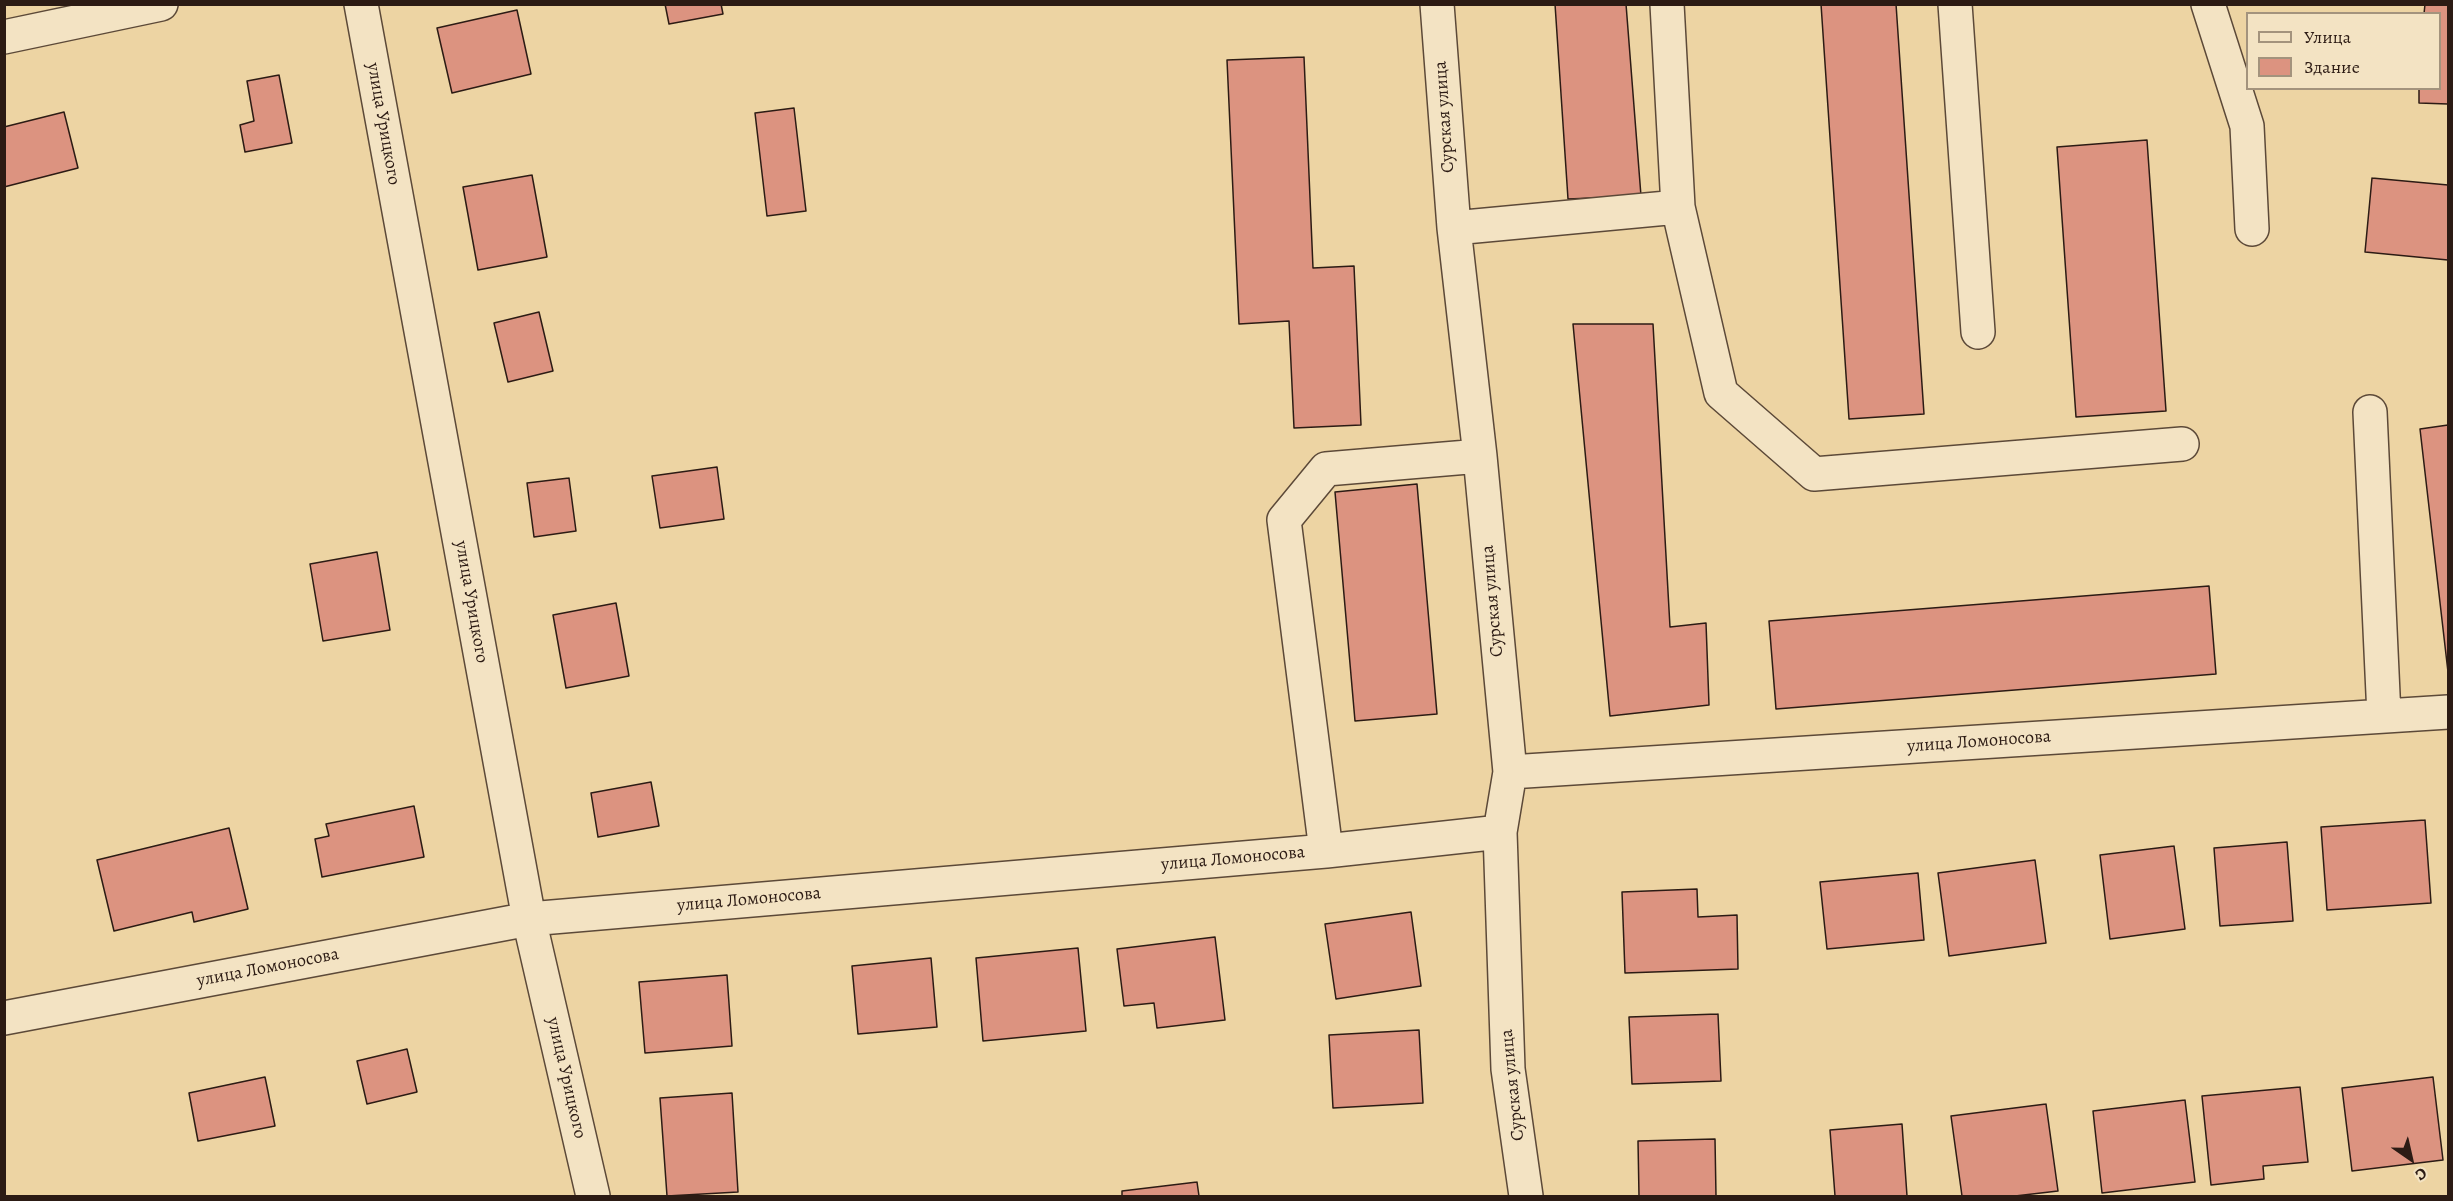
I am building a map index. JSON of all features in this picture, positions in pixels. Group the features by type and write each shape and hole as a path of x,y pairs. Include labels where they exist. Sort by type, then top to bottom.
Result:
{"street":[{"path":"4,37 161,4"},
{"name":"улица Урицкого","path":"361,4 529,919 593,1197"},
{"name":"Сурская улица","path":"1437,4 1454,228 1480,456 1510,772 1500,832 1508,1069 1526,1197"},
{"path":"1667,4 1678,207 1720,393 1814,474 2182,444"},
{"path":"1955,4 1978,332"},
{"path":"2208,4 2247,126 2252,230"},
{"path":"1454,228 1678,207"},
{"path":"2370,412 2384,716"},
{"path":"1326,851 1284,520 1326,468 1480,456"},
{"name":"улица Ломоносова","path":"1510,772 2448,712"},
{"name":"улица Ломоносова","path":"4,1018 529,919 1326,851 1500,832"}],"building":[{"path":"665,4 721,4 723,14 669,24"},
{"path":"1555,4 1626,4 1641,196 1568,199"},
{"path":"1821,4 1896,4 1924,414 1849,419"},
{"path":"2425,4 2448,4 2448,104 2419,103 2419,90 2441,90 2441,12 2424,12"},
{"path":"517,10 531,74 452,93 437,28"},
{"path":"1304,57 1313,268 1354,266 1361,425 1294,428 1289,321 1239,324 1227,60"},
{"path":"279,75 292,143 245,152 240,125 254,121 247,81"},
{"path":"794,108 806,211 767,216 755,113"},
{"path":"64,112 78,168 4,187 4,127"},
{"path":"2147,140 2166,411 2076,417 2057,147"},
{"path":"532,175 547,257 478,270 463,187"},
{"path":"2372,178 2448,185 2448,260 2365,252"},
{"path":"539,312 553,371 508,382 494,323"},
{"path":"1573,324 1653,324 1670,627 1706,623 1709,705 1610,716"},
{"path":"2448,425 2448,672 2420,429"},
{"path":"717,467 724,519 660,528 652,476"},
{"path":"569,478 576,531 534,537 527,483"},
{"path":"1417,484 1437,714 1355,721 1335,492"},
{"path":"377,552 390,630 323,641 310,564"},
{"path":"2209,586 2216,674 1776,709 1769,621"},
{"path":"616,603 629,676 566,688 553,615"},
{"path":"651,782 659,826 598,837 591,793"},
{"path":"414,806 424,857 322,877 315,839 329,836 326,824"},
{"path":"2425,820 2431,903 2327,910 2321,827"},
{"path":"229,828 248,909 194,922 192,912 114,931 97,860"},
{"path":"2287,842 2293,921 2220,926 2214,848"},
{"path":"2174,846 2185,929 2110,939 2100,855"},
{"path":"2035,860 2046,943 1949,956 1938,873"},
{"path":"1918,873 1924,940 1827,949 1820,882"},
{"path":"1697,889 1698,917 1737,915 1738,969 1625,973 1622,892"},
{"path":"1411,912 1421,986 1336,999 1325,924"},
{"path":"1215,937 1225,1020 1157,1028 1154,1003 1124,1006 1117,949"},
{"path":"1078,948 1086,1031 983,1041 976,958"},
{"path":"931,958 937,1027 858,1034 852,966"},
{"path":"727,975 732,1046 645,1053 639,982"},
{"path":"1718,1014 1721,1081 1632,1084 1629,1017"},
{"path":"1419,1030 1423,1103 1333,1108 1329,1035"},
{"path":"407,1049 417,1092 367,1104 357,1061"},
{"path":"265,1077 275,1126 198,1141 189,1093"},
{"path":"2433,1077 2443,1160 2352,1171 2342,1088"},
{"path":"2300,1087 2308,1162 2263,1166 2264,1179 2211,1185 2202,1096"},
{"path":"732,1093 738,1192 667,1196 660,1098"},
{"path":"2185,1100 2195,1182 2102,1193 2093,1111"},
{"path":"2046,1104 2058,1191 2015,1196 1962,1196 1951,1116"},
{"path":"1902,1124 1907,1196 1835,1196 1830,1130"},
{"path":"1715,1139 1716,1196 1639,1196 1638,1141"},
{"path":"1197,1182 1199,1196 1122,1196 1122,1191"}]}
